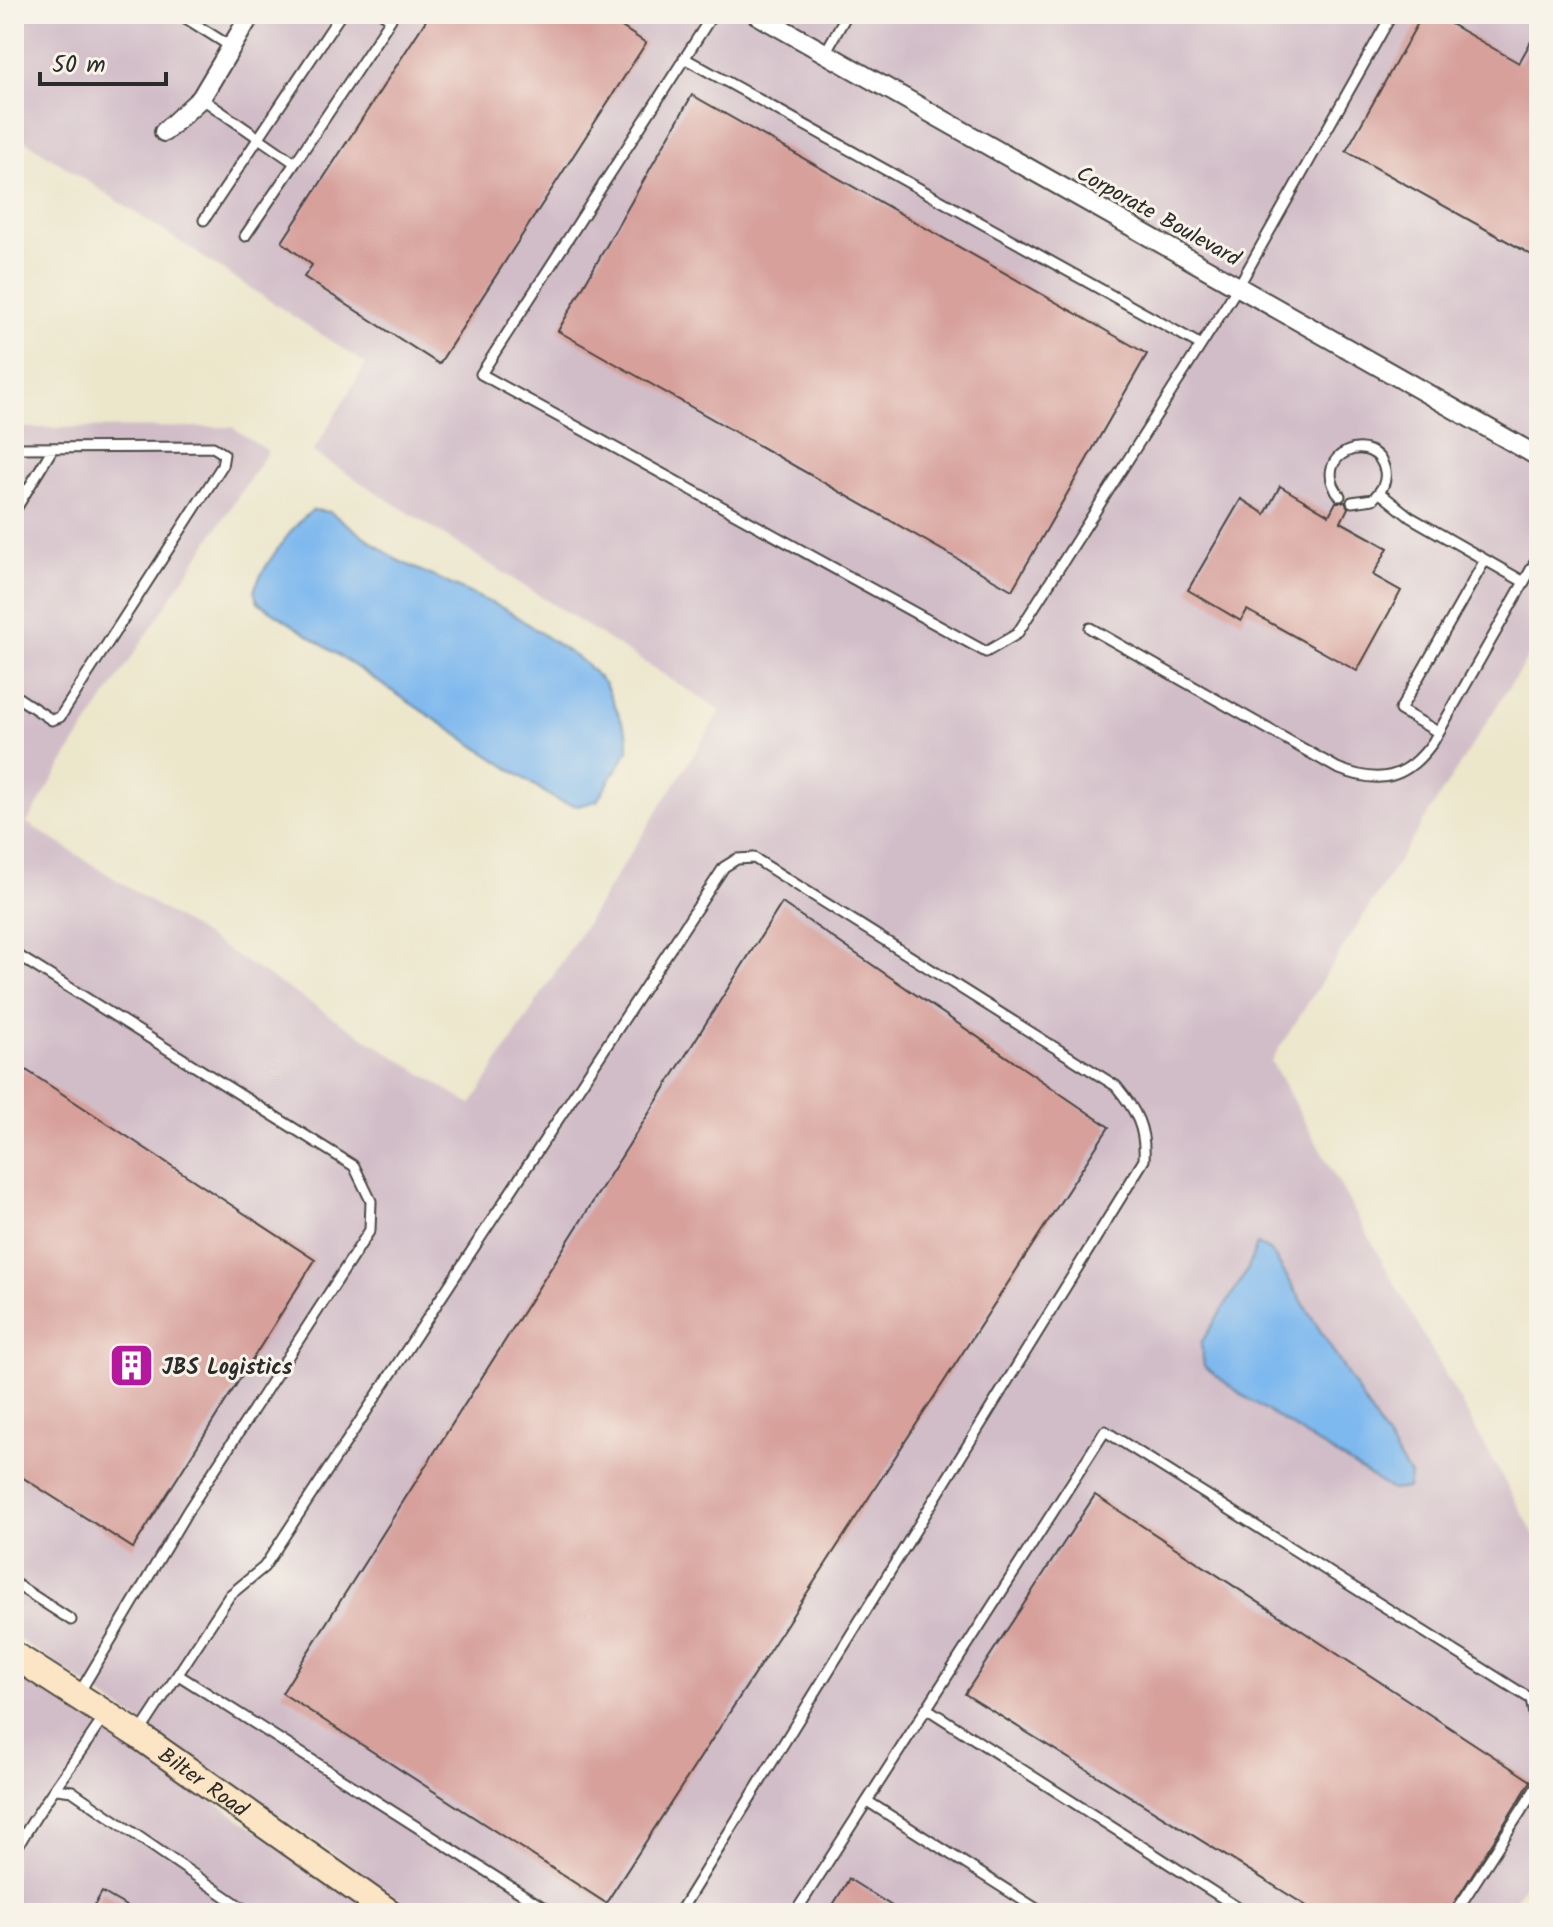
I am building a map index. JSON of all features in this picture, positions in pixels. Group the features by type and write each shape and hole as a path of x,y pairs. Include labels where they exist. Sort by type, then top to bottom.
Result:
{"street":[{"path":"164,132 201,98 251,14"},
{"name":"Corporate Boulevard","path":"756,14 1539,457"},
{"name":"Bilter Road","path":"14,1655 138,1735 390,1913"}],"lane":[{"path":"179,14 233,48"},
{"path":"204,220 341,14"},
{"path":"713,14 481,374 986,652 1017,634 1238,287 1392,14"},
{"path":"825,53 847,14"},
{"path":"245,236 389,16"},
{"path":"684,58 1201,345"},
{"path":"201,98 295,163"},
{"path":"14,448 213,447 224,454 222,466 60,717 52,720 14,695"},
{"path":"14,512 53,448"},
{"path":"1340,496 1331,480 1334,463 1339,456 1356,448 1373,453 1380,459 1386,476 1380,493 1365,503 1352,502"},
{"path":"1380,493 1410,517 1524,582"},
{"path":"1090,628 1351,774 1368,779 1387,778 1421,759 1539,555"},
{"path":"1438,732 1400,710 1485,560"},
{"path":"138,1735 180,1676 230,1595 264,1567 724,867 737,859 754,858 1116,1086 1133,1107 1145,1135 1144,1160 679,1913"},
{"path":"14,953 354,1166 371,1201 370,1230 187,1512 78,1695"},
{"path":"795,1913 1105,1431 1531,1699 1539,1740"},
{"path":"14,1583 71,1620"},
{"path":"180,1676 552,1913"},
{"path":"926,1708 1246,1913"},
{"path":"14,1853 38,1807 57,1789 106,1714"},
{"path":"1455,1913 1539,1783"},
{"path":"57,1789 72,1791 250,1913"},
{"path":"867,1801 1043,1913"}],"shaded area":[{"path":"14,14 1539,14 1539,640 1271,1061 1539,1543 1539,1863 1506,1913 420,1913 14,1636 14,428 232,427 268,451 70,751 27,823 471,1105 721,711 313,452 366,364 14,133"},
{"path":"14,1668 45,1687 378,1913 14,1913"}],"water":[{"path":"313,510 330,512 397,560 507,610 586,664 605,684 628,735 628,751 597,801 578,806 558,801 258,602 254,591 271,559 288,535"},
{"path":"1257,1244 1271,1251 1410,1476 1408,1488 1392,1490 1242,1395 1204,1366 1201,1343 1247,1271"}],"building":[{"path":"430,14 602,14 646,43 439,364 304,277 312,265 282,242"},
{"path":"1423,14 1433,14 1519,63 1539,27 1539,259 1346,151"},
{"path":"692,95 1147,354 1012,590 558,331"},
{"path":"1280,486 1329,515 1336,502 1345,502 1348,508 1341,522 1388,548 1373,575 1401,591 1357,671 1247,610 1241,621 1188,590 1241,499 1265,514"},
{"path":"782,903 1109,1127 606,1903 282,1693"},
{"name":"JBS Logistics","path":"14,1062 315,1260 133,1548 14,1472"},
{"path":"1095,1495 1531,1781 1448,1913 1318,1913 965,1694"},
{"path":"849,1879 903,1913 828,1913"},
{"path":"102,1892 138,1913 90,1913"}],"place":[{"name":"JBS Logistics","path":"131,1366"}]}
